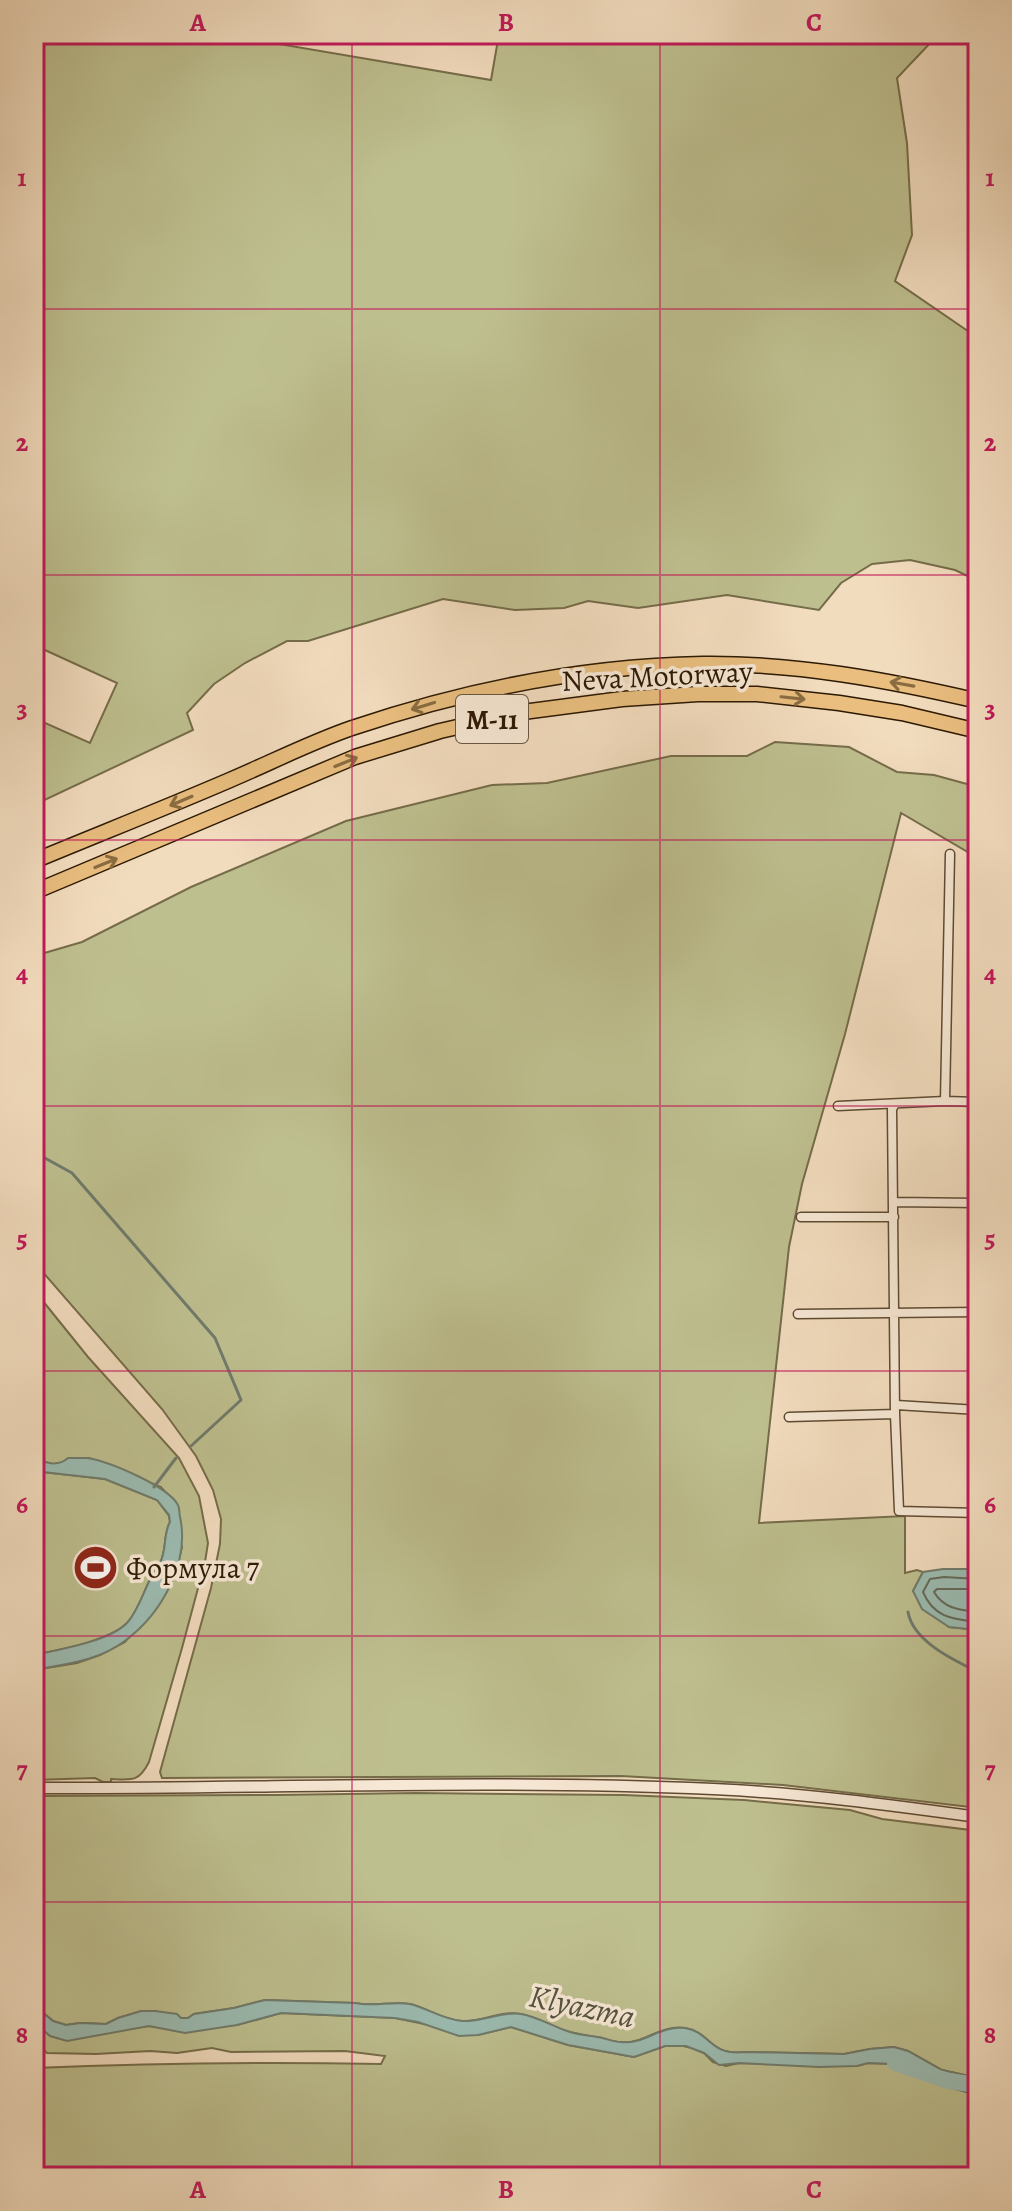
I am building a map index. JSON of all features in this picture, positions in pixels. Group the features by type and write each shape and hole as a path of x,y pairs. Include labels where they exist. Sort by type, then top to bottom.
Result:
{"highway":[{"name":"Neva Motorway","path":"34,861 349,729 434,702 521,683 623,669 702,664 751,665 845,674 978,701"},
{"name":"Neva Motorway","path":"34,892 355,757 440,731 523,712 622,699 757,694 902,713 978,731"}],"street":[{"path":"945,1101 950,854"},
{"path":"838,1106 978,1102"},
{"path":"895,1104 892,1109 899,1511 978,1513"},
{"path":"893,1202 978,1203"},
{"path":"801,1217 894,1217"},
{"path":"798,1314 978,1312"},
{"path":"789,1417 896,1410 978,1410"},
{"path":"34,1788 387,1785 641,1787 799,1795 978,1817"}],"green space":[{"path":"34,34 274,34 273,43 491,80 499,34 935,34 934,39 897,78 907,143 912,235 895,281 978,338 978,581 955,570 910,560 872,564 841,583 819,610 727,595 638,608 588,601 564,608 515,610 443,599 308,641 287,641 214,684 187,713 193,730 34,805 34,718 90,743 117,683 34,645"},
{"path":"775,742 849,747 897,772 934,775 978,787 978,858 901,813 845,1034 802,1184 789,1247 759,1523 905,1516 905,1573 923,1572 913,1591 949,1627 978,1630 978,1808 783,1785 621,1776 162,1778 160,1772 211,1588 220,1544 221,1519 213,1490 196,1456 162,1409 34,1262 34,956 82,942 191,887 346,821 492,785 547,783 671,756 747,756"},
{"path":"34,1290 88,1357 179,1458 199,1496 208,1543 205,1562 149,1762 142,1773 130,1779 111,1779 111,1782 95,1778 34,1780 34,1670 77,1663 125,1642 166,1593 182,1547 167,1494 161,1487 89,1458 62,1464 34,1459"},
{"name":"Формула 7","path":"34,1471 105,1479 157,1500 170,1522 162,1558 127,1623 96,1640 34,1655"},
{"path":"624,1795 744,1800 850,1810 882,1819 978,1831 978,2073 969,2076 942,2070 908,2051 894,2047 844,2054 732,2052 685,2028 668,2029 637,2041 618,2042 570,2032 521,2014 462,2021 403,2003 265,2000 181,2019 155,2011 142,2011 106,2024 66,2025 53,2021 34,2005 34,1796"},
{"path":"281,2013 395,2018 478,2035 511,2027 568,2045 634,2057 665,2046 679,2045 704,2053 713,2062 726,2066 739,2063 894,2064 918,2070 935,2081 978,2095 974,2153 978,2153 978,2177 34,2177 34,2068 208,2063 381,2064 385,2056 345,2051 231,2052 212,2048 177,2053 47,2053 34,2041 34,2022 41,2029 166,2028 237,2025"}],"water":[{"path":"68,1458 87,1458 109,1464 163,1490 179,1508 181,1551 177,1569 162,1601 126,1640 93,1657 34,1670 34,1655 96,1640 127,1623 162,1558 170,1522 169,1515 157,1500 105,1479 34,1471 34,1459 56,1463"},
{"path":"972,1569 978,1572 978,1630 949,1627 922,1609 913,1591 923,1572"},
{"path":"265,2000 403,2003 462,2021 521,2014 571,2032 618,2042 637,2041 668,2029 685,2028 732,2052 844,2054 894,2047 908,2051 942,2070 969,2076 978,2073 978,2095 947,2087 918,2070 894,2064 819,2067 719,2065 704,2053 686,2046 665,2046 634,2057 568,2045 511,2027 459,2036 395,2018 281,2013 237,2025 185,2033 149,2026 67,2041 50,2036 34,2022 34,2005 53,2021 66,2025 106,2024 141,2011 188,2018 194,2014"}],"waterway":[{"path":"34,1152 72,1173 215,1338 241,1400 191,1446"},
{"path":"154,1487 176,1458"},
{"path":"908,1612 911,1622 926,1641 978,1672"},
{"name":"Klyazma","path":"895,2063 948,2081 978,2085"}],"place":[{"name":"Формула 7","path":"95,1568"}]}
